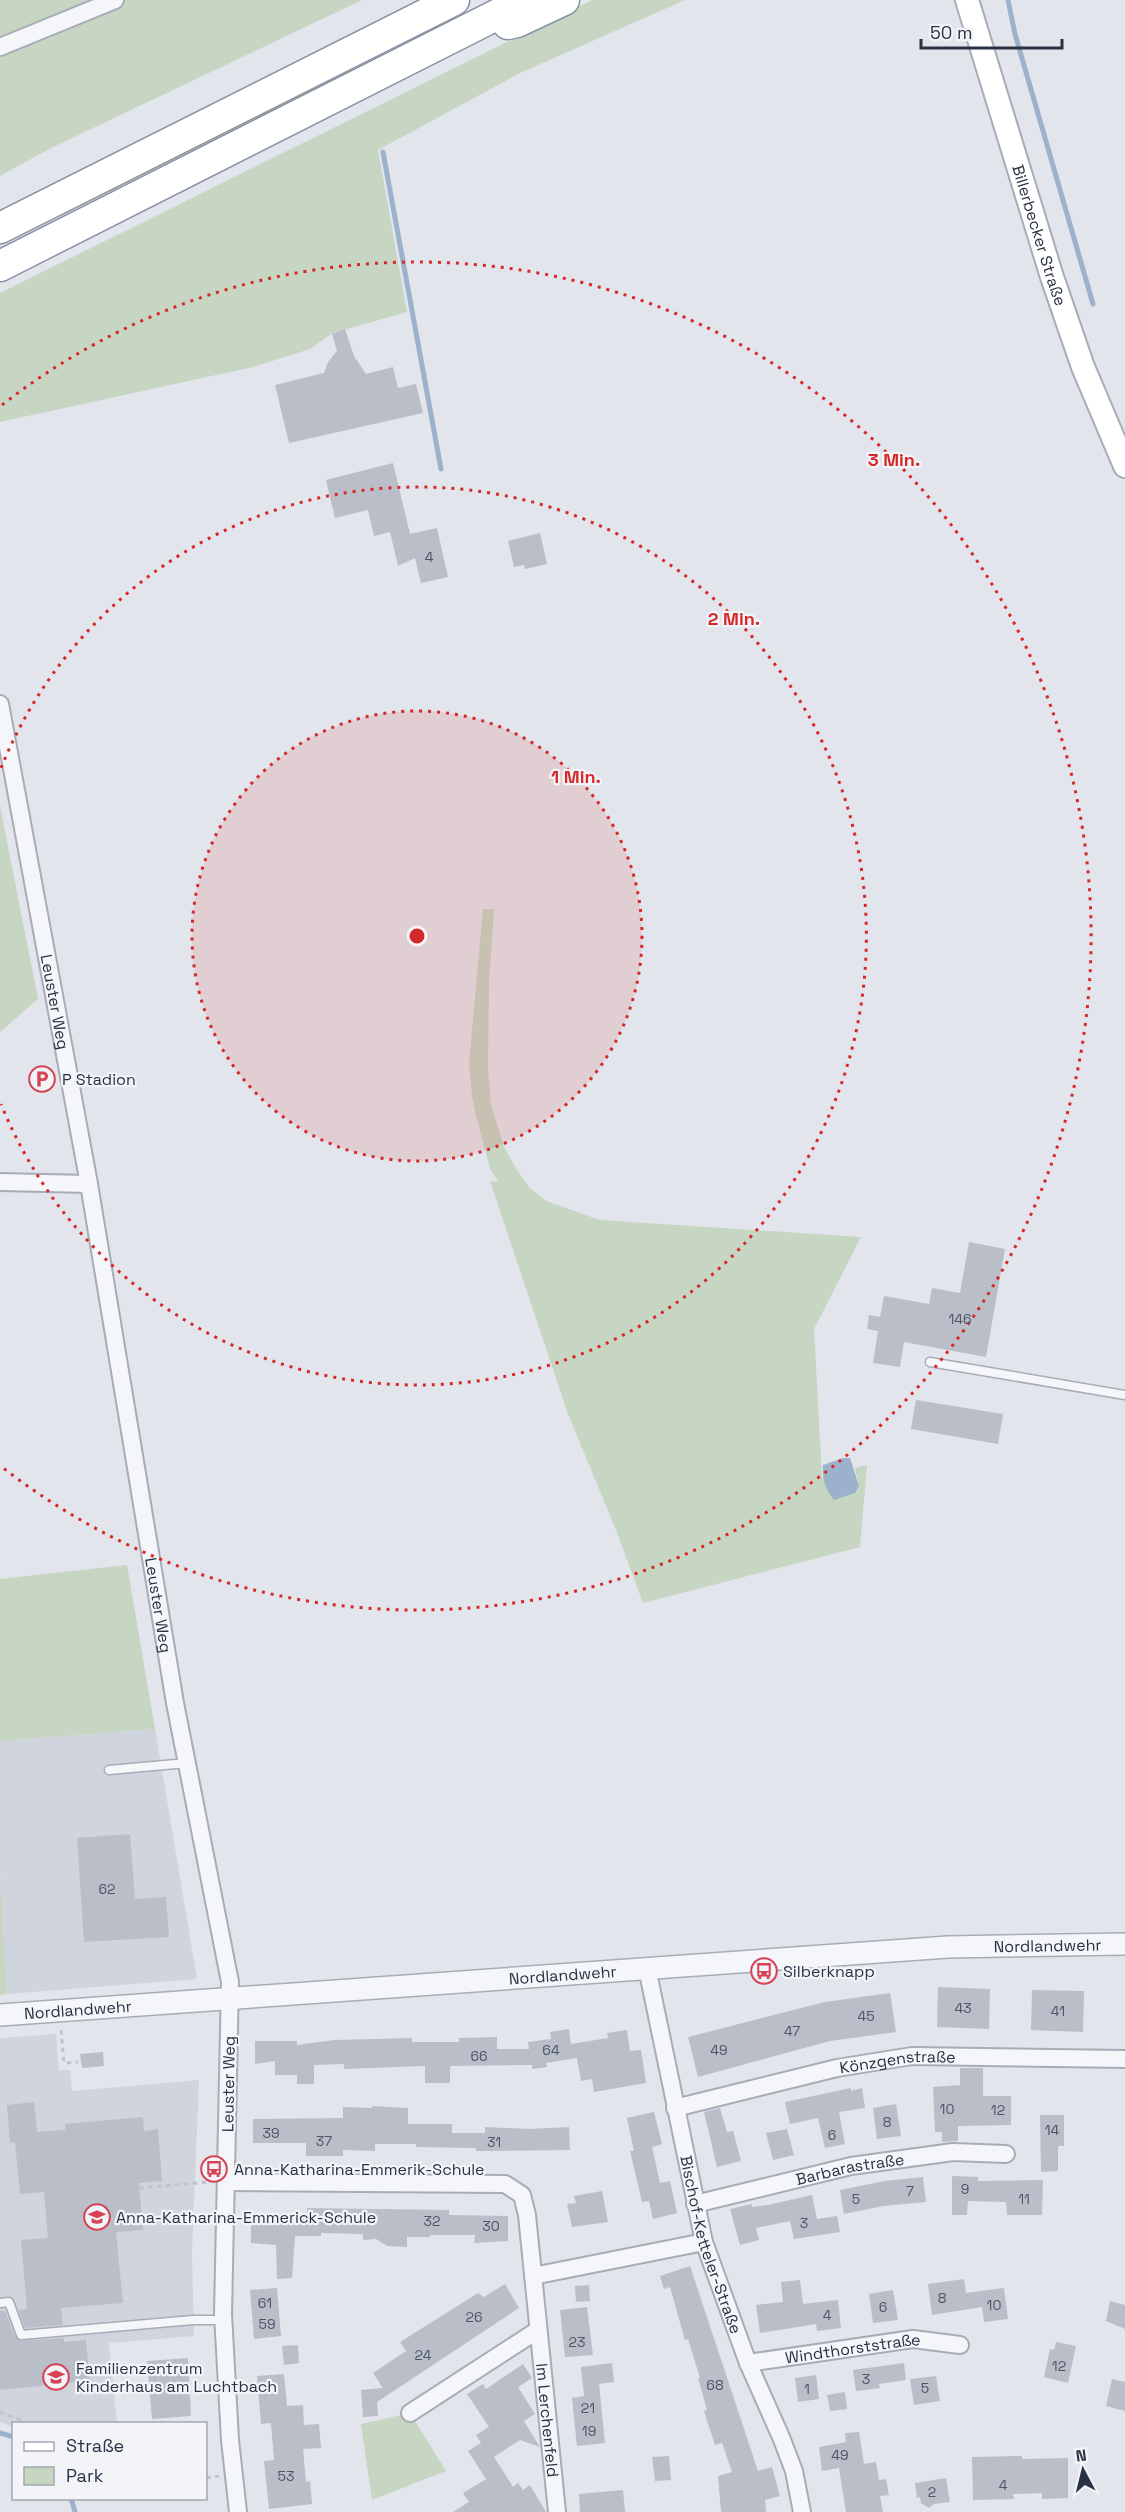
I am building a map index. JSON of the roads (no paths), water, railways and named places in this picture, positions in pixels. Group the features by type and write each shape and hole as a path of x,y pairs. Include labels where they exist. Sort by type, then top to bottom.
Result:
{"highway":[{"path":"0,267 526,0"},
{"path":"464,33 517,22 564,0"},
{"path":"0,228 450,1"}],"main road":[{"name":"Billerbecker Straße","path":"967,0 1052,277 1083,367 1125,466"}],"street":[{"path":"0,48 115,0"},
{"name":"Leuster Weg","path":"0,704 89,1184 187,1763 230,1982 223,2320 230,2440 238,2512"},
{"path":"0,1182 89,1184"},
{"name":"Nordlandwehr","path":"0,2014 948,1947 1125,1944"},
{"name":"Bischof-Ketteler-Straße","path":"647,1968 704,2242 748,2363 794,2471 802,2512"},
{"name":"Könzgenstraße","path":"675,2108 837,2068 912,2056 1125,2059"},
{"name":"Barbarastraße","path":"695,2204 851,2166 953,2152 1006,2154"},
{"name":"Im Lerchenfeld","path":"226,2182 505,2184 522,2195 528,2215 557,2512"},
{"path":"533,2276 704,2242"},
{"path":"410,2413 538,2330"},
{"name":"Windthorststraße","path":"748,2363 913,2339 960,2345"}],"lane":[{"path":"930,1362 1125,1395"},
{"path":"110,1770 187,1763"},
{"path":"0,2302 9,2302 21,2334 193,2320 223,2320"}],"water":[{"path":"850,1458 859,1486 855,1493 834,1500 825,1484 823,1465"}],"waterway":[{"path":"1008,0 1015,34 1093,304"},
{"path":"383,152 441,469"},
{"path":"0,2433 12,2436"},
{"path":"72,2500 75,2512"}],"place":[{"name":"P Stadion","path":"42,1079"},
{"name":"Silberknapp","path":"764,1971"},
{"name":"Anna-Katharina-Emmerik-Schule","path":"214,2169"},
{"name":"Anna-Katharina-Emmerick-Schule","path":"97,2217"},
{"name":"Familienzentrum Kinderhaus am Luchtbach","path":"56,2377"}]}
